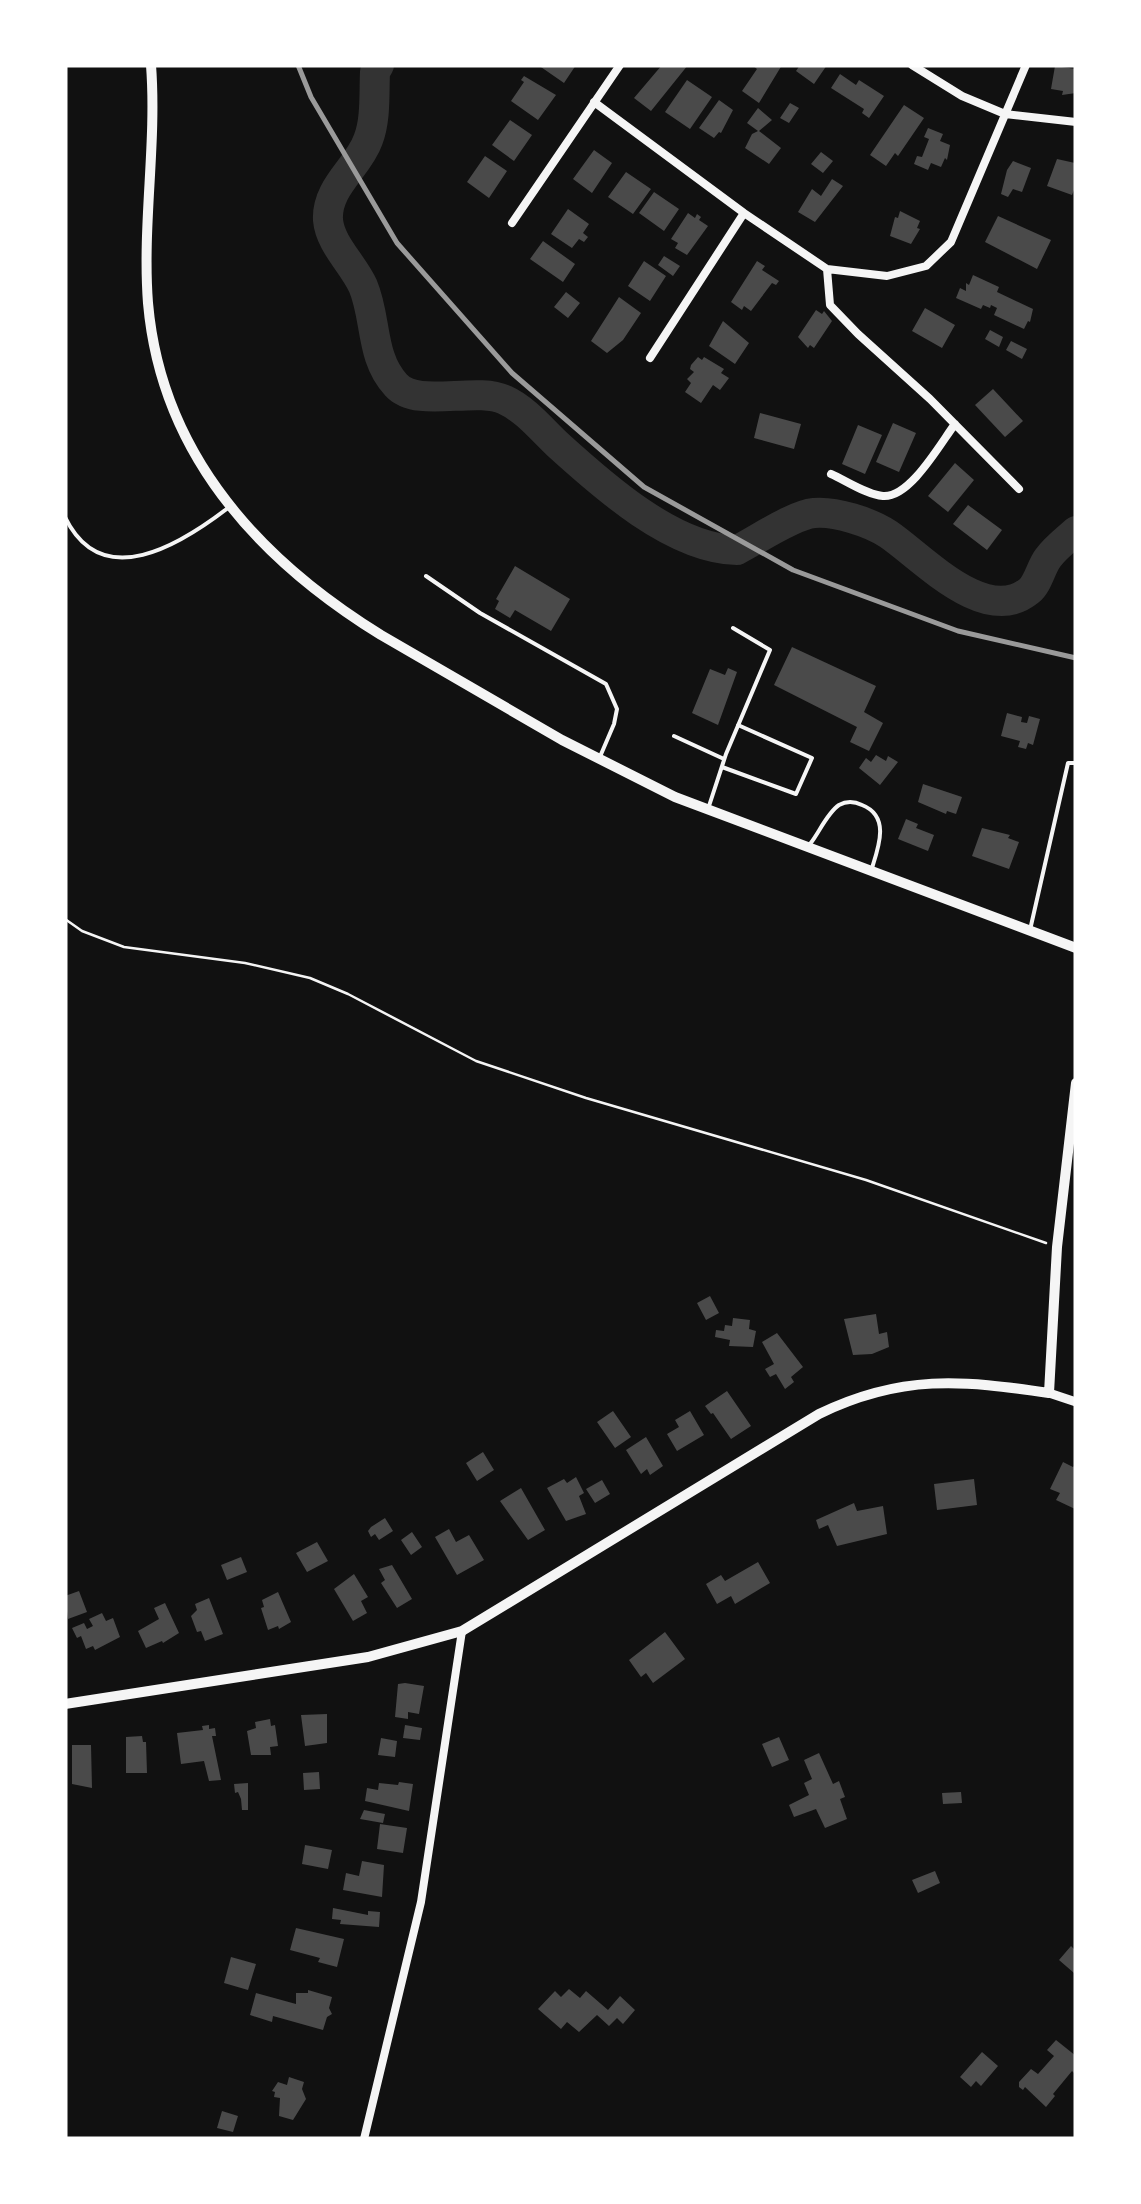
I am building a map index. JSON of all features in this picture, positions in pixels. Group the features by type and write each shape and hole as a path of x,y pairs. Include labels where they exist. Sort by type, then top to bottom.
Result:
{"main road":[{"path":"151,65 148,302 154,346 184,433 228,508 285,567 346,613 598,760 708,810 1076,948"},
{"path":"65,1704 368,1657 462,1631 819,1414 887,1387 935,1382 1049,1393 1057,1247 1076,1083"}],"street":[{"path":"512,223 620,65"},
{"path":"912,65 962,96 1005,114 1076,122"},
{"path":"594,102 744,214 827,269 887,276 926,266 950,242 1026,65"},
{"path":"650,358 744,214"},
{"path":"827,269 830,304 1019,489"},
{"path":"830,474 882,496 899,492 911,484 954,424"},
{"path":"1049,1393 1076,1402"},
{"path":"364,2139 421,1902 462,1631"}],"lane":[{"path":"65,517 74,536 99,553 127,557 175,544 228,508"},
{"path":"426,576 480,613 606,684 617,709 598,760"},
{"path":"708,810 724,759 770,650 733,628"},
{"path":"722,767 796,794 812,758 738,725"},
{"path":"674,736 724,759"},
{"path":"1030,931 1068,762 1076,763"},
{"path":"808,848 836,807 843,802 860,804 879,821 880,838 870,872"}],"path":[{"path":"65,919 82,931 124,947 244,963 310,978 476,1061 586,1098 866,1180 1057,1247"}],"building":[{"path":"538,65 576,65 564,83"},
{"path":"662,65 688,65 651,111 634,98"},
{"path":"752,65 782,65 759,103 742,91 757,69"},
{"path":"800,65 827,65 814,84 796,71"},
{"path":"1055,66 1076,69 1076,93 1062,95 1063,91 1051,89"},
{"path":"840,74 856,85 859,80 884,96 869,118 862,113 864,109 831,88"},
{"path":"524,76 556,95 538,120 511,101"},
{"path":"687,80 712,97 690,129 665,112"},
{"path":"719,100 733,110 714,138 699,128"},
{"path":"790,103 799,108 789,123 780,118"},
{"path":"904,105 924,118 898,156 895,153 886,166 870,155"},
{"path":"758,108 772,120 759,131 781,148 769,164 745,148 758,131 747,123"},
{"path":"510,120 532,135 514,161 492,145"},
{"path":"928,128 943,134 940,141 950,145 941,167 931,163 928,170 914,164 917,156 922,157 929,139 924,137"},
{"path":"594,150 612,163 592,193 573,179"},
{"path":"821,152 833,161 823,173 811,164"},
{"path":"485,156 507,171 489,198 467,182"},
{"path":"1057,159 1075,163 1076,185 1072,195 1047,186"},
{"path":"1013,161 1031,168 1022,192 1013,189 1008,197 1001,194"},
{"path":"626,172 651,189 633,214 608,197"},
{"path":"832,179 843,186 815,222 798,212 812,189 821,196"},
{"path":"654,192 679,209 664,231 639,213"},
{"path":"568,209 589,224 583,233 588,237 584,242 579,239 572,248 551,234"},
{"path":"900,211 920,221 911,244 890,236"},
{"path":"688,213 695,218 697,214 708,226 687,255 675,248 678,243 671,239"},
{"path":"998,216 1051,240 1037,269 985,242"},
{"path":"543,241 575,264 563,282 530,259"},
{"path":"664,256 680,266 673,276 658,265"},
{"path":"644,261 666,276 650,301 628,286"},
{"path":"757,261 765,266 762,270 779,281 776,285 772,283 751,311 744,306 742,310 731,302"},
{"path":"973,275 1033,309 1024,329 994,315 997,308 991,305 981,309 956,298 960,288 966,291 966,283 969,285"},
{"path":"566,292 580,303 568,318 554,307"},
{"path":"619,297 641,313 623,340 607,353 591,341"},
{"path":"925,308 955,325 942,348 912,331"},
{"path":"816,310 822,314 824,311 832,321 814,348 808,348 798,337"},
{"path":"723,321 749,343 735,364 709,346"},
{"path":"990,330 1003,337 999,347 985,339"},
{"path":"1011,341 1027,349 1022,359 1006,350"},
{"path":"698,357 724,369 721,373 729,378 720,390 713,385 701,403 685,392 691,383 687,379 694,372 691,365"},
{"path":"993,389 1023,421 1005,437 975,405"},
{"path":"760,413 801,424 794,449 754,438"},
{"path":"893,423 916,433 899,472 876,462"},
{"path":"858,425 882,435 865,474 842,464"},
{"path":"955,463 974,480 948,512 928,496"},
{"path":"968,505 1002,530 987,550 953,524"},
{"path":"515,566 570,599 551,631 515,610 510,618 495,609 499,601 496,599"},
{"path":"792,647 876,686 864,712 883,723 869,751 850,742 857,727 774,685"},
{"path":"728,668 737,672 718,725 692,713 710,669 725,675"},
{"path":"1007,713 1022,717 1021,722 1027,723 1029,716 1040,719 1033,745 1028,743 1026,749 1018,747 1020,741 1001,736"},
{"path":"876,755 898,762 880,785 859,768 866,758 871,762"},
{"path":"923,784 962,797 956,814 946,814 918,802"},
{"path":"906,819 934,835 928,851 898,839"},
{"path":"982,828 1010,835 1008,838 1019,842 1009,869 972,856"},
{"path":"710,1296 719,1313 706,1320 697,1303"},
{"path":"876,1314 879,1334 887,1332 889,1347 872,1354 853,1355 844,1319"},
{"path":"733,1318 750,1320 749,1329 756,1331 753,1347 729,1346 730,1340 715,1337 716,1330 732,1326"},
{"path":"777,1333 803,1367 785,1389 776,1374 770,1377 765,1369 774,1364 762,1342"},
{"path":"727,1391 751,1426 731,1439 705,1406"},
{"path":"613,1411 631,1437 615,1448 597,1422"},
{"path":"690,1411 704,1435 677,1451 667,1434 679,1427 675,1420"},
{"path":"646,1437 663,1466 650,1475 647,1469 641,1474 626,1450"},
{"path":"483,1452 494,1470 477,1481 466,1463"},
{"path":"1063,1462 1073,1467 1076,1464 1075,1509 1056,1500 1060,1493 1050,1489"},
{"path":"576,1477 584,1493 579,1496 586,1514 566,1521 547,1488"},
{"path":"974,1479 977,1505 937,1510 934,1484"},
{"path":"602,1480 610,1494 595,1503 586,1489"},
{"path":"521,1488 545,1530 528,1540 500,1501"},
{"path":"854,1503 857,1511 883,1506 887,1534 837,1546 828,1525 819,1529 816,1520"},
{"path":"385,1518 393,1531 379,1540 375,1534 371,1537 368,1531"},
{"path":"449,1529 456,1542 469,1535 484,1560 457,1575 435,1537"},
{"path":"412,1532 422,1547 411,1555 401,1540"},
{"path":"317,1542 328,1561 307,1572 296,1553"},
{"path":"241,1557 247,1572 227,1580 221,1565"},
{"path":"758,1562 770,1583 735,1604 731,1596 717,1604 706,1584 721,1575 725,1581"},
{"path":"392,1565 412,1599 397,1608 381,1583 385,1580 379,1569"},
{"path":"354,1574 368,1597 361,1601 367,1613 353,1621 334,1589"},
{"path":"79,1591 87,1612 68,1619 65,1596"},
{"path":"278,1592 291,1622 268,1630 262,1600"},
{"path":"209,1598 223,1634 205,1641 191,1616 197,1610 195,1604"},
{"path":"165,1603 179,1633 146,1648 138,1631 159,1619 154,1608"},
{"path":"102,1613 106,1621 113,1618 120,1637 95,1650 93,1646 86,1649 81,1636 77,1638 72,1628 84,1623 87,1629 93,1626 89,1619"},
{"path":"665,1632 685,1659 653,1683 646,1673 641,1677 629,1660"},
{"path":"398,1684 424,1686 419,1714 408,1712 408,1719 395,1717"},
{"path":"327,1714 327,1743 305,1746 301,1715"},
{"path":"270,1719 271,1726 275,1725 278,1746 270,1747 271,1755 251,1755 247,1731 256,1728 255,1722"},
{"path":"209,1725 209,1729 215,1728 216,1736 212,1736 221,1780 209,1781 204,1761 181,1764 177,1733 203,1730 202,1726"},
{"path":"405,1725 422,1728 420,1740 403,1738"},
{"path":"142,1736 146,1742 147,1773 126,1773 126,1737"},
{"path":"779,1737 789,1760 772,1767 762,1744"},
{"path":"381,1738 397,1741 395,1757 378,1755"},
{"path":"72,1745 91,1745 92,1788 72,1784"},
{"path":"819,1753 833,1784 839,1781 847,1819 825,1828 816,1809 794,1817 789,1805 809,1795 804,1783 812,1779 804,1760"},
{"path":"319,1772 320,1789 304,1790 303,1773"},
{"path":"248,1783 248,1810 242,1810 234,1784"},
{"path":"379,1783 413,1784 409,1811 365,1801 367,1788 378,1790"},
{"path":"961,1792 962,1803 943,1804 942,1793"},
{"path":"364,1810 385,1814 383,1823 360,1819"},
{"path":"380,1824 407,1828 403,1853 377,1849"},
{"path":"305,1845 332,1850 328,1869 302,1864"},
{"path":"362,1861 384,1865 382,1897 343,1890 346,1873 359,1876"},
{"path":"935,1871 940,1883 918,1893 912,1880"},
{"path":"333,1908 368,1915 368,1911 380,1912 379,1927 340,1924 341,1920 332,1919"},
{"path":"296,1928 344,1939 337,1967 290,1950"},
{"path":"1071,1946 1076,1951 1074,1973 1059,1960"},
{"path":"231,1957 256,1964 248,1990 224,1983"},
{"path":"569,1989 580,1998 586,1991 608,2010 620,1996 635,2010 623,2024 617,2018 609,2026 597,2015 579,2032 567,2022 561,2029 538,2009 555,1991 561,1997"},
{"path":"308,1990 332,1997 332,2014 323,2030 273,2016 272,2022 250,2015 256,1993 296,2004 296,1993"},
{"path":"1056,2040 1076,2056 1076,2075 1072,2071 1046,2107 1025,2087 1019,2087 1019,2082 1031,2069 1038,2074 1054,2056 1047,2050"},
{"path":"982,2052 998,2066 981,2086 976,2081 971,2087 960,2077"},
{"path":"289,2077 304,2082 306,2099 293,2120 279,2116 280,2098 274,2097 272,2091 278,2082 287,2085"},
{"path":"222,2111 238,2116 233,2132 217,2128"}],"waterway":[{"path":"379,65 375,72 371,132 332,198 328,220 333,237 363,286 382,362 396,385 406,392 418,396 479,395 505,400 640,512 688,539 713,547 737,550 796,518 832,514 881,530 974,595 1012,600 1032,588 1051,554 1076,531"}],"railway":[{"path":"298,65 311,97 397,243 512,373 644,487 793,570 958,631 1076,658"}]}
